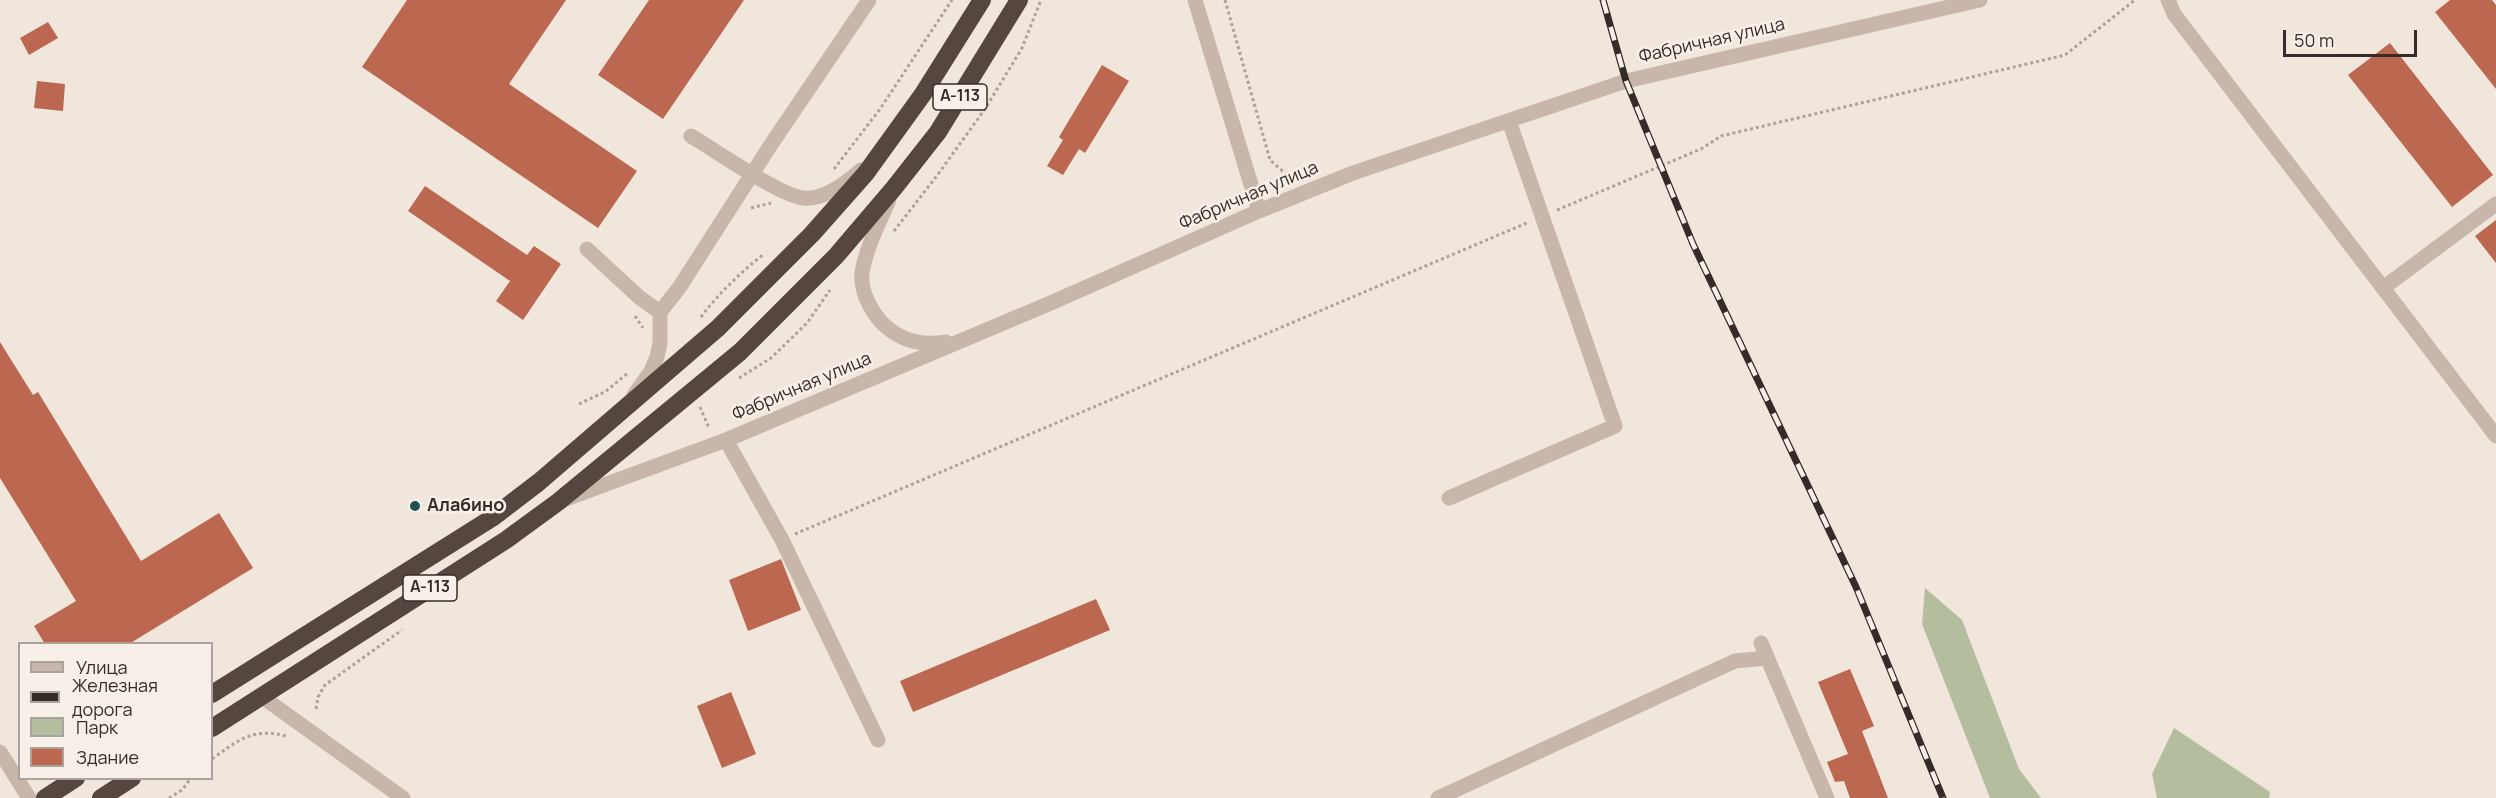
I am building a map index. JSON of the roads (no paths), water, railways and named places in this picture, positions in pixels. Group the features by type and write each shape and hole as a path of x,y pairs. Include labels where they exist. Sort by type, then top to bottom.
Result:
{"highway":[{"name":"А-113","path":"213,693 492,518 539,482 718,328 766,283 812,234 880,154 923,94 982,0"},
{"name":"А-113","path":"213,727 506,540 558,502 740,352 836,256 894,189 938,132 1019,0"},
{"path":"45,798 73,780"},
{"path":"101,798 129,780"}],"street":[{"path":"623,410 654,364 660,343 660,312 680,288 752,173 869,0"},
{"path":"1195,0 1259,211"},
{"name":"Фабричная улица","path":"558,502 726,440 966,339 1259,211 1353,173 1626,81 1980,0"},
{"path":"2168,0 2174,14 2496,436"},
{"path":"1449,498 1616,426 1509,121"},
{"path":"691,136 793,196 805,198 817,197 851,179 880,154"},
{"path":"894,189 866,255 862,276 865,294 872,311 882,325 896,335 915,343 934,344 966,339"},
{"path":"2383,288 2496,204"},
{"path":"587,249 640,298 660,312"},
{"path":"726,440 782,540 878,740"},
{"path":"1761,643 1827,798"},
{"path":"1438,798 1735,661 1767,658"},
{"path":"261,696 403,798"},
{"path":"0,752 29,798"}],"railway":[{"path":"1603,0 1626,81 1693,244 1856,587 1943,798"}],"place":[{"name":"Алабино","path":"415,506"}]}
